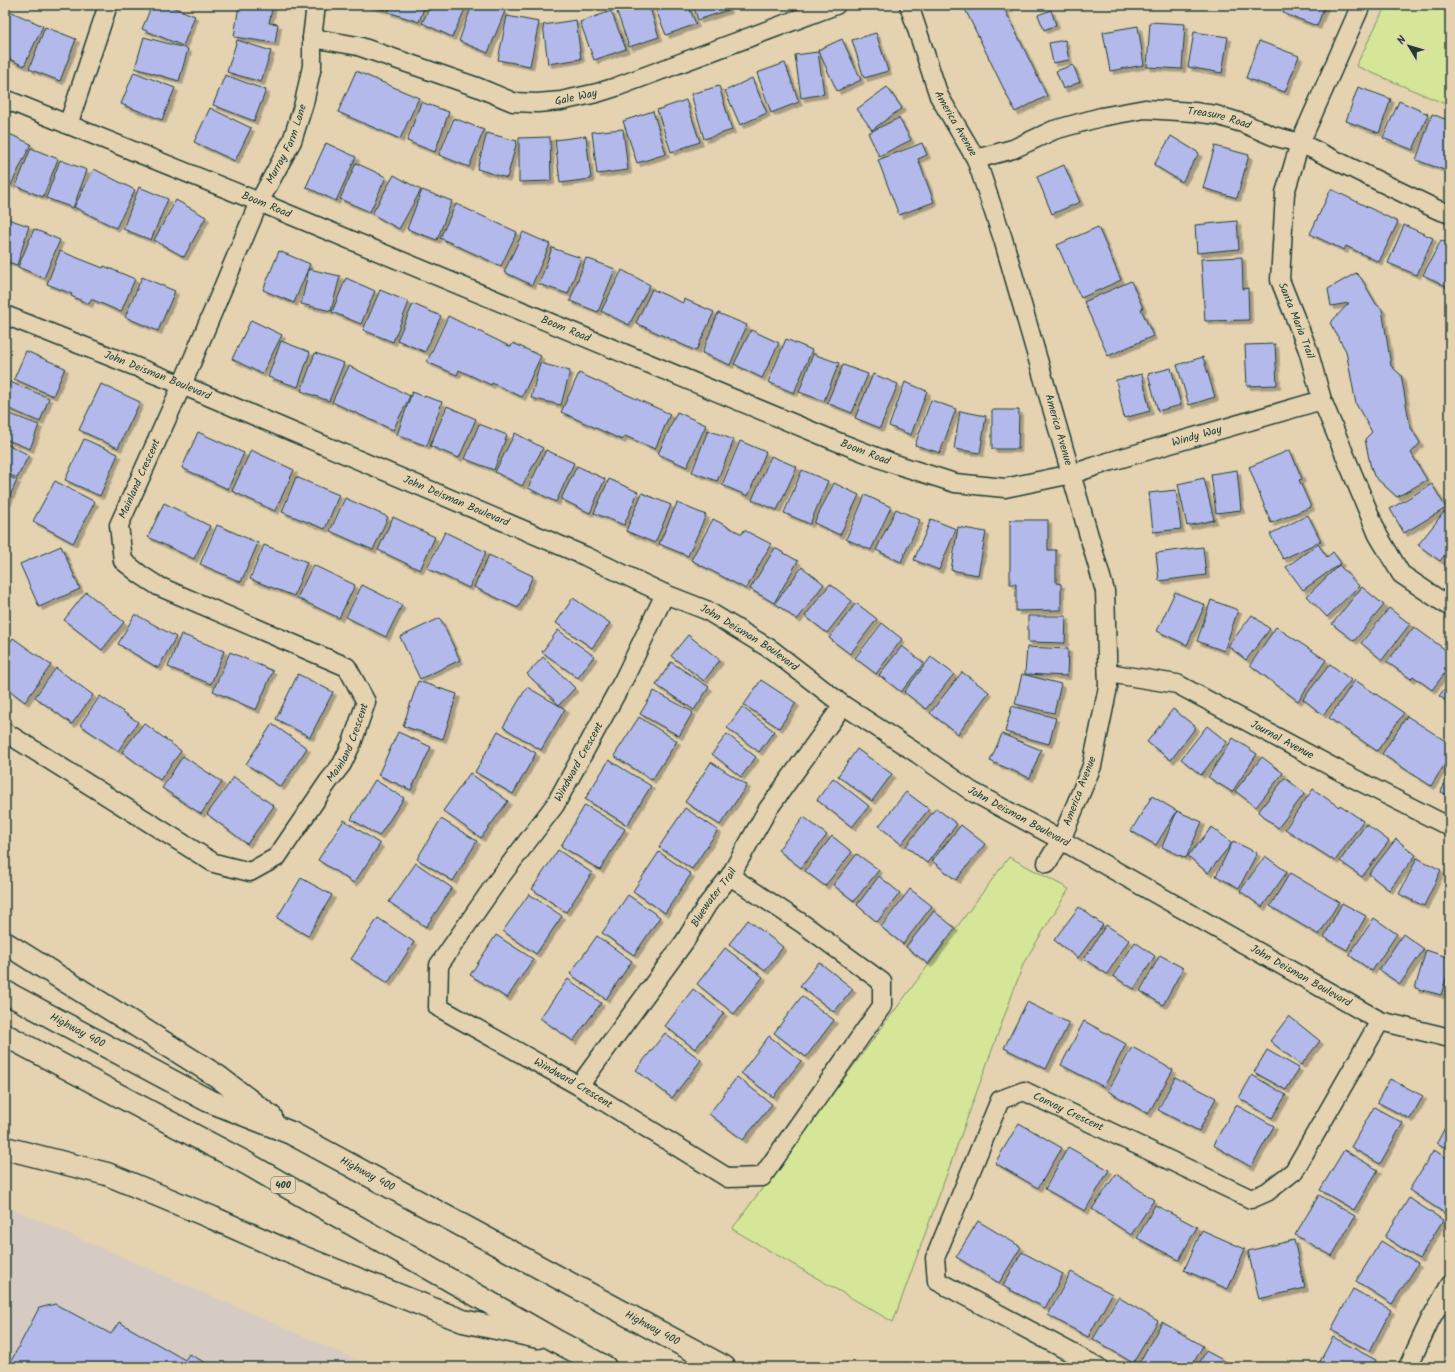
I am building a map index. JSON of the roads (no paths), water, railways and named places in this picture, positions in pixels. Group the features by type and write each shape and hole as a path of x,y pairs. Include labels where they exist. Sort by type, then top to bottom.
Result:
{"highway":[{"path":"5,943 217,1076 291,1133"},
{"name":"Highway 400","path":"5,992 207,1100 291,1133 724,1367"},
{"name":"400","path":"5,1035 246,1163 558,1342 605,1367"},
{"path":"5,1148 107,1174 287,1251 463,1321 558,1342"}],"street":[{"path":"68,125 108,5"},
{"name":"Murray Farm Lane","path":"182,385 259,202 292,141 312,66 312,38 316,5"},
{"name":"Gale Way","path":"312,38 358,46 477,87 512,102 537,103 561,101 616,87 836,5"},
{"name":"America Avenue","path":"909,5 939,96 976,159 1003,239 1106,591 1108,687 1092,766 1061,840 1047,863"},
{"name":"Santa Maria Trail","path":"1361,5 1300,143 1285,193 1280,280 1308,350 1322,400 1378,535 1401,574 1450,607"},
{"name":"Boom Road","path":"5,99 259,202 833,440 924,474 955,483 1005,488 1072,474"},
{"name":"Treasure Road","path":"976,159 1014,149 1054,130 1101,117 1145,109 1194,112 1216,115 1246,124 1273,136 1300,143 1436,209 1450,214"},
{"name":"John Deisman Boulevard","path":"5,315 182,385 585,556 665,594 706,610 772,650 843,705 971,791 1061,840 1380,1021 1450,1038"},
{"name":"Mainland Crescent","path":"5,732 214,863 250,872 277,857 342,764 352,743 366,702 347,667 158,586 123,561 119,525 182,385"},
{"name":"Windy Way","path":"1072,474 1108,462 1322,400"},
{"name":"Windward Crescent","path":"665,594 624,679 555,805 498,880 440,966 438,1007 579,1086 728,1178 762,1177 882,1006 882,982 803,924 730,876"},
{"name":"Journal Avenue","path":"1108,673 1177,684 1353,778 1450,827"},
{"name":"Bluewater Trail","path":"579,1086 686,941 707,905 730,876 768,809 843,705"},
{"name":"Convoy Crescent","path":"1098,1367 937,1280 935,1258 1000,1100 1024,1091 1251,1198 1267,1192 1294,1171 1380,1021"},
{"path":"1408,1367 1430,1320 1450,1284"}]}
